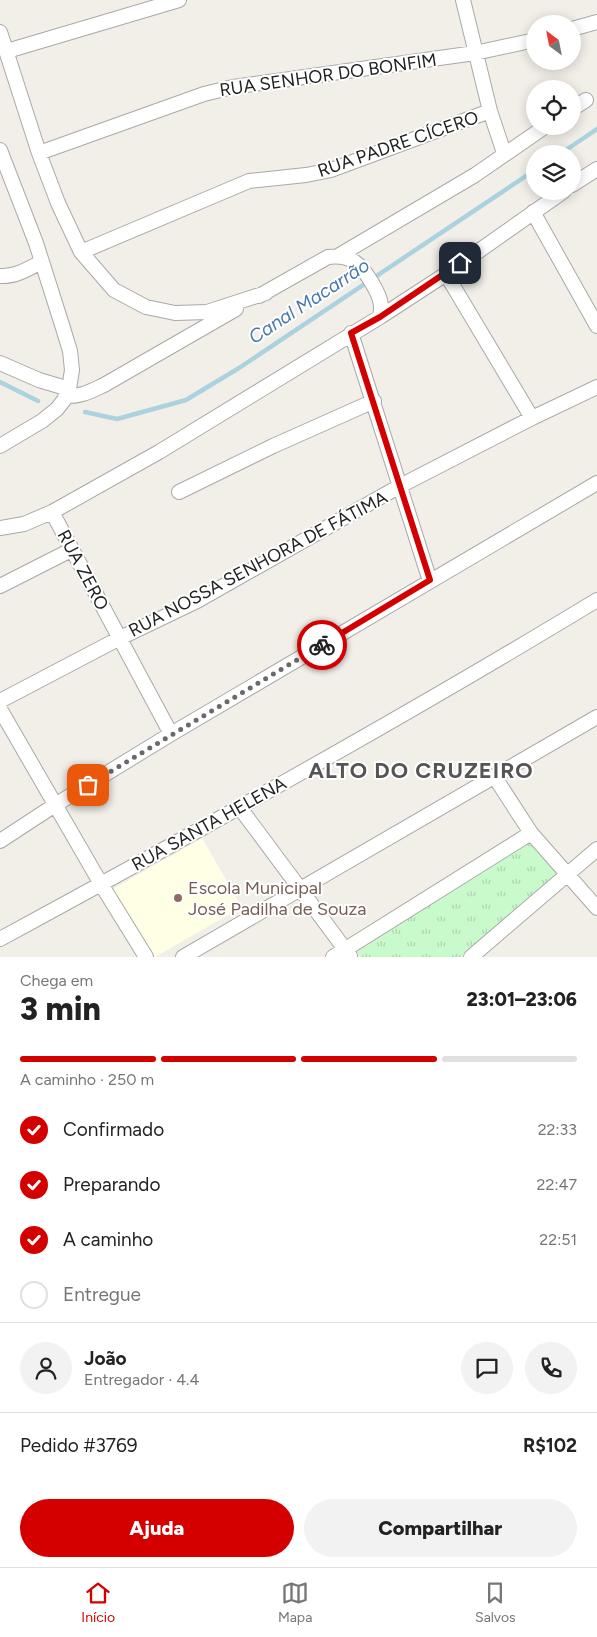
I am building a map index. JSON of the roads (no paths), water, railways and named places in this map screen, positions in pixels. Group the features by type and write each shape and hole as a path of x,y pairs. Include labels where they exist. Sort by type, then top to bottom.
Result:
{"street":[{"path":"6,51 179,0"},
{"path":"464,0 490,111 504,153"},
{"path":"581,26 597,22"},
{"path":"0,32 58,202 81,252 114,290 146,307 175,313 207,312 266,293"},
{"name":"RUA SENHOR DO BONFIM","path":"40,153 204,94 233,86 475,53 526,42"},
{"path":"581,103 586,100"},
{"name":"RUA PADRE CÍCERO","path":"81,252 249,181 306,175 331,170 490,111"},
{"path":"338,256 475,175 532,135"},
{"path":"0,150 3,166 36,243 70,351 72,370 66,395 57,409 42,421 0,446"},
{"path":"581,180 597,168"},
{"path":"0,528 24,524 52,512 158,452 380,317 446,274 551,200"},
{"path":"533,212 597,326"},
{"path":"0,363 39,380 66,395 73,397 84,394 104,385 328,257 338,256 352,260 363,267 378,292 382,307 380,317"},
{"path":"0,276 8,276 24,271 41,262"},
{"path":"446,274 532,418"},
{"path":"378,292 390,300 408,298"},
{"path":"351,333 430,580"},
{"name":"RUA NOSSA SENHORA DE FÁTIMA","path":"0,701 120,638 197,601 400,486 597,387"},
{"path":"179,492 273,446 374,401"},
{"path":"0,841 171,734 597,482"},
{"name":"RUA ZERO","path":"52,512 171,734"},
{"path":"0,586 72,550"},
{"name":"RUA SANTA HELENA","path":"0,939 240,808 494,662 597,600"},
{"path":"0,709 101,884 146,957"},
{"path":"183,957 597,717"},
{"path":"494,776 531,833 597,908"},
{"path":"240,808 300,890 342,955 531,833"},
{"path":"471,957 597,849"}],"waterway":[{"name":"Canal Macarrão","path":"573,145 597,129"},
{"name":"Canal Macarrão","path":"85,412 117,419 186,400 239,368 526,176"},
{"name":"Canal Macarrão","path":"0,382 38,401"}],"place":[{"name":"Escola Municipal José Padilha de Souza","path":"178,898"}],"district":[{"name":"ALTO DO CRUZEIRO","path":"421,770"}]}
